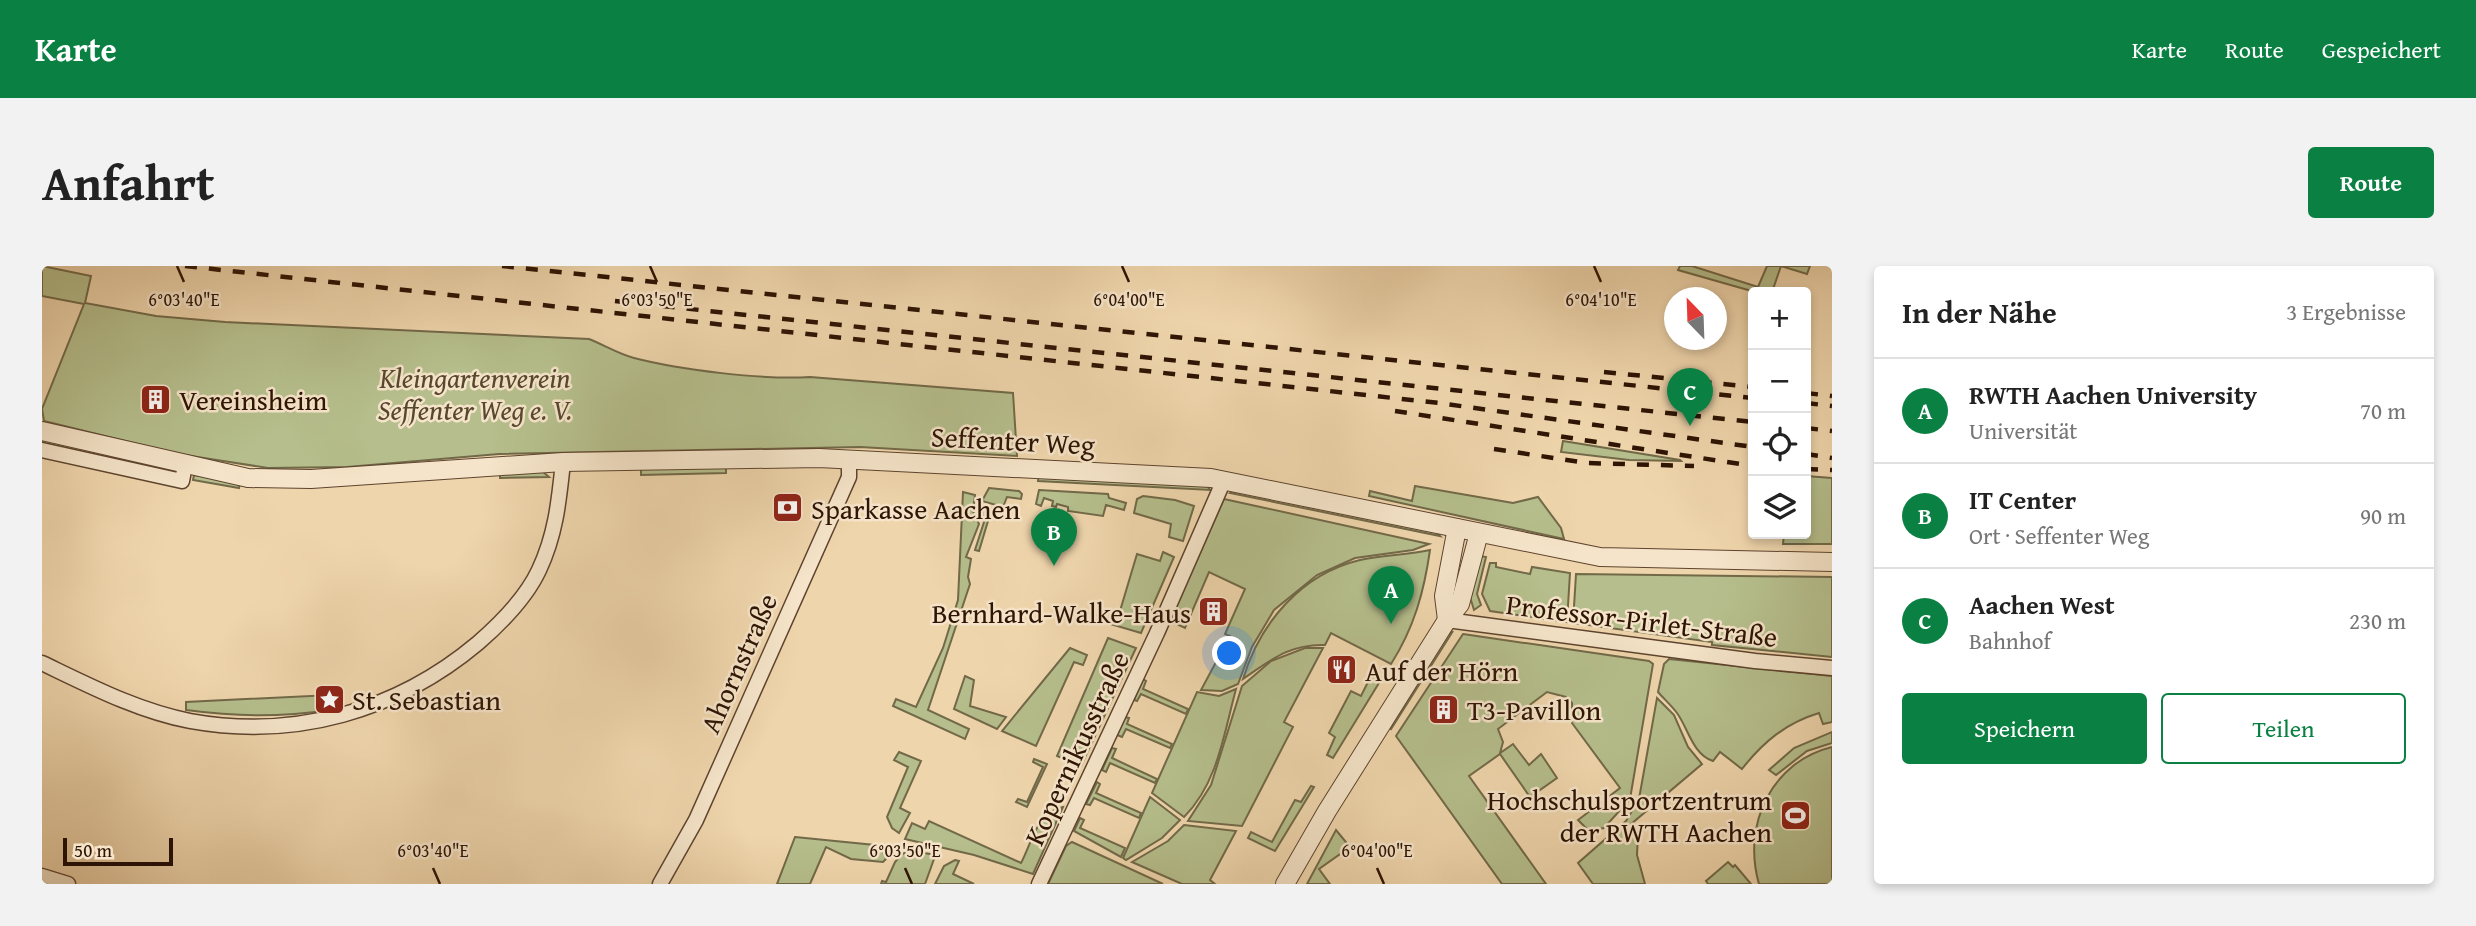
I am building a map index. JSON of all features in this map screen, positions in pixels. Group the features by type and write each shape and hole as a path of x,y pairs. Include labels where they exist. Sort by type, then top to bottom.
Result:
{"street":[{"name":"Seffenter Weg","path":"42,431 248,478 311,479 563,462 849,458 1224,480 1600,557 1832,562"},
{"path":"42,450 182,481 185,465"},
{"name":"Ahornstraße","path":"660,884 696,820 849,477 849,458"},
{"path":"42,663 143,708 191,721 241,726 302,725 351,714 383,702 433,677 490,632 513,609 538,572 551,540 559,512 563,462"},
{"name":"Kopernikusstraße","path":"1040,884 1157,633 1224,480"},
{"path":"1447,620 1444,596 1457,528"},
{"path":"1285,884 1332,802 1447,620 1460,604 1479,533"},
{"name":"Professor-Pirlet-Straße","path":"1447,620 1755,661 1832,668"},
{"path":"42,876 68,884"}],"green space":[{"name":"Kleingartenverein Seffenter Weg e. V.","path":"42,266 91,276 85,303 156,316 225,322 589,339 634,358 698,370 1013,393 1017,456 860,447 499,454 347,467 268,468 178,454 44,421 42,409 84,304 42,296"},
{"path":"1680,266 1692,266 1758,287 1748,287 1748,290 1678,270"},
{"path":"1767,266 1781,266 1774,287 1758,287"},
{"path":"1781,266 1810,266 1807,274"},
{"path":"42,438 172,469 174,472 42,445"},
{"path":"1563,441 1681,461 1629,460 1561,452"},
{"path":"726,467 726,473 641,475 641,469"},
{"path":"500,471 542,471 549,477 500,478"},
{"path":"1039,474 1207,486 1210,490 1038,481"},
{"path":"194,475 240,482 239,488 193,480"},
{"path":"1811,476 1832,478 1832,544 1783,544 1784,539 1811,539"},
{"path":"1415,486 1513,503 1538,497 1561,528 1564,539 1369,496 1370,491 1412,501"},
{"path":"989,488 1019,491 1022,494 1021,499 1007,497 1003,507 982,501"},
{"path":"1235,489 1436,532 1440,536 1230,493"},
{"path":"1039,490 1108,494 1109,498 1126,503 1124,510 1106,505 1103,516 1068,511 1068,507 1057,504 1056,507 1052,506 1053,501 1044,498 1041,506 1036,504"},
{"path":"963,492 975,495 973,511 979,524 966,557 971,559 968,577 970,584 928,710 969,729 965,739 893,706 896,699 916,707 943,648 958,600"},
{"path":"1143,496 1175,500 1194,506 1183,541 1169,537 1171,524 1134,513 1137,499"},
{"path":"1224,499 1429,544 1413,550 1355,558 1317,575 1274,610 1252,647 1238,684 1222,691 1201,690 1230,636 1225,634 1245,589 1209,572 1185,628 1170,621"},
{"path":"979,505 997,510 998,513 991,511 979,551 975,550 984,522"},
{"path":"1430,550 1417,609 1391,664 1331,633 1325,645 1291,650 1243,679 1250,658 1272,620 1302,589 1319,577 1360,560"},
{"path":"1163,552 1174,557 1141,633 1083,616 1085,612 1117,621 1137,554 1160,561"},
{"path":"1480,556 1486,557 1477,594 1481,605 1474,610 1470,597"},
{"path":"1490,563 1496,563 1496,567 1530,574 1532,567 1570,573 1567,622 1490,611 1482,594"},
{"path":"1576,574 1832,577 1832,657 1712,645 1712,642 1573,623"},
{"path":"1453,631 1391,729 1388,727 1447,635"},
{"path":"1463,634 1649,661 1653,664 1630,799 1604,828 1589,831 1578,820 1620,788 1572,723 1572,703 1566,697 1547,692 1498,729 1503,742 1500,753 1513,744 1529,765 1541,754 1557,778 1530,797 1500,754 1469,776 1546,884 1502,884 1396,736"},
{"path":"1108,638 1136,648 1081,766 1057,756"},
{"path":"1070,648 1087,655 1083,665 1074,662 1036,746 1002,731"},
{"path":"1305,648 1323,648 1284,722 1293,727 1242,826 1188,821 1211,785 1242,686 1271,661"},
{"path":"1669,659 1832,676 1832,722 1823,724 1819,713 1796,722 1767,742 1742,769 1720,752 1713,761 1700,753 1677,713 1658,692 1664,664"},
{"path":"1373,672 1382,678 1333,758 1327,755 1335,737 1329,733 1351,691 1361,696"},
{"path":"965,676 974,680 970,706 1006,717 997,729 954,709"},
{"path":"1143,679 1146,681 1143,689 1188,709 1186,714 1141,694 1137,701 1134,700"},
{"path":"1236,689 1212,773 1196,804 1184,817 1152,793 1197,692 1219,696"},
{"path":"331,695 332,710 313,712 259,715 186,710 186,702"},
{"path":"1657,698 1674,715 1688,747 1702,764 1630,825 1638,836 1637,855 1645,884 1593,884 1578,863 1626,821 1639,799"},
{"path":"1125,717 1129,718 1127,724 1172,744 1170,748 1126,729 1122,737 1117,735"},
{"path":"1832,732 1832,743 1807,751 1776,775 1769,770 1794,748"},
{"name":"Hochschulsportzentrum der RWTH Aachen","path":"1832,747 1832,884 1759,884 1755,840 1766,799 1792,766"},
{"path":"1112,748 1116,749 1112,758 1157,779 1155,783 1110,763 1106,772 1102,770"},
{"path":"899,752 921,761 900,808 910,813 899,833 892,828 887,817 908,767 894,760"},
{"path":"1034,759 1047,764 1027,807 1016,802 1018,799 1027,802 1043,767 1033,762"},
{"path":"1097,782 1100,784 1096,793 1141,813 1139,818 1094,798 1090,805 1086,804"},
{"path":"1311,786 1314,787 1275,851 1248,838 1251,832 1272,842 1295,800 1301,802"},
{"path":"1150,797 1180,820 1162,838 1126,860 1123,858"},
{"path":"1063,807 1033,874 974,855 905,839 912,823 925,829 929,821 1021,863 1041,821 1054,810"},
{"path":"1080,818 1084,820 1080,828 1125,848 1121,857 1074,831"},
{"path":"1184,825 1236,831 1210,880 1215,884 1182,884 1132,862 1168,841"},
{"path":"1336,830 1350,847 1319,869 1330,884 1307,884"},
{"path":"795,837 875,845 882,850 886,859 883,862 851,859 826,847 810,884 777,884"},
{"path":"1072,842 1163,884 1048,884 1066,846"},
{"path":"912,851 930,854 934,859 925,884 881,884 882,881 886,882 895,862 902,854"},
{"path":"955,860 959,861 953,874 974,884 935,884 944,866"},
{"path":"1728,862 1733,867 1735,865 1751,884 1708,884 1706,881"}],"railway":[{"path":"185,266 1439,403 1748,446"},
{"path":"502,266 1748,397"},
{"path":"615,301 1748,421"},
{"path":"1604,372 1748,386"},
{"path":"1811,394 1832,396"},
{"path":"1811,404 1832,406"},
{"path":"1395,411 1748,465"},
{"path":"1811,429 1832,431"},
{"path":"1494,449 1587,463 1694,466"},
{"path":"1811,455 1832,458"},
{"path":"1811,469 1832,470"}],"place":[{"name":"Vereinsheim","path":"156,399"},
{"name":"Aachen West","path":"1690,426"},
{"name":"Sparkasse Aachen","path":"788,508"},
{"name":"IT Center","path":"1054,566"},
{"name":"Bernhard-Walke-Haus","path":"1214,612"},
{"name":"RWTH Aachen University","path":"1391,624"},
{"name":"Auf der Hörn","path":"1342,670"},
{"name":"St. Sebastian","path":"329,699"},
{"name":"T3-Pavillon","path":"1444,709"},
{"name":"Hochschulsportzentrum der RWTH Aachen","path":"1795,815"}]}
